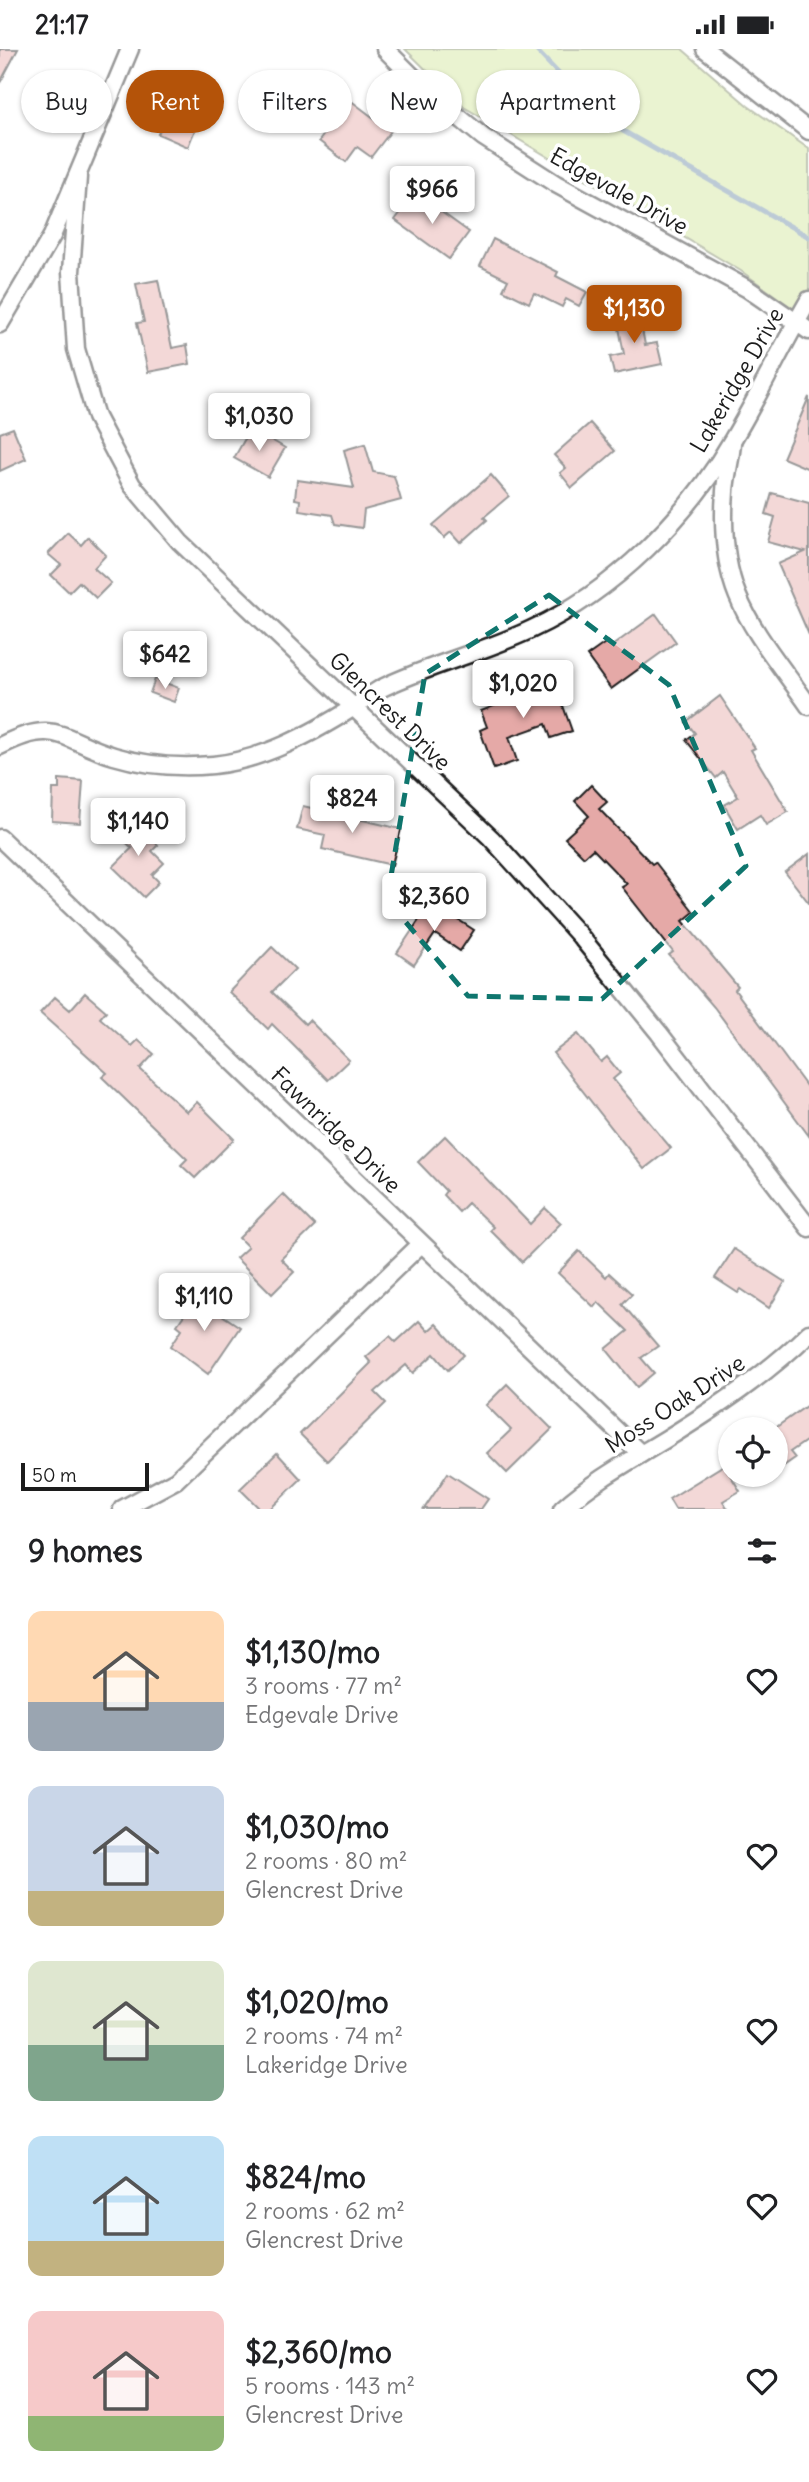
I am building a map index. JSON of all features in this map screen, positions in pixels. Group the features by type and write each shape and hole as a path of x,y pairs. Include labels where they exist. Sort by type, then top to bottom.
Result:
{"street":[{"path":"0,324 32,274 78,177 130,49"},
{"name":"Edgevale Drive","path":"385,49 427,91 482,137 556,184 748,289 803,326"},
{"path":"705,49 809,131"},
{"name":"Glencrest Drive","path":"78,177 71,272 76,349 96,417 115,456 155,515 180,542 491,838 580,936 668,1044 809,1228"},
{"name":"Lakeridge Drive","path":"0,746 22,734 46,732 69,735 111,755 159,766 221,764 276,749 354,707 380,689 417,672 489,648 534,629 612,579 676,517 733,441 803,326 809,300"},
{"path":"733,441 725,488 724,524 730,580 758,635 809,706"},
{"name":"Fawnridge Drive","path":"0,838 641,1454"},
{"path":"121,1509 176,1480 421,1244"},
{"name":"Moss Oak Drive","path":"562,1509 599,1480 764,1373 809,1333"}],"highlighted area":[{"path":"549,595 669,685 746,866 602,999 468,996 387,900 425,674"}],"green space":[{"path":"405,49 682,49 748,106 809,149 809,320 741,271 508,133 640,133 640,70 476,70 476,114 462,105 462,70 426,70"}],"building":[{"path":"0,49 18,49 0,83"},
{"path":"352,102 366,112 366,133 389,133 371,157 357,147 346,162 319,141 325,133 352,133"},
{"path":"158,133 194,133 188,147"},
{"path":"415,193 469,232 449,259 395,220"},
{"path":"493,239 558,272 556,276 587,292 579,306 566,299 562,307 534,293 529,303 503,290 508,280 480,266"},
{"path":"158,280 172,348 187,345 190,364 148,372 137,323 144,322 136,284"},
{"path":"638,308 645,345 657,343 662,364 614,374 610,357 624,354 616,312"},
{"path":"809,397 809,469 783,458"},
{"path":"590,423 615,451 572,488 560,473 566,468 554,455"},
{"path":"13,428 26,459 0,471 0,433"},
{"path":"251,428 285,448 268,477 234,458"},
{"path":"365,444 373,472 394,476 401,500 364,510 362,528 335,524 332,515 299,510 300,500 295,499 297,480 354,488 344,450"},
{"path":"491,475 509,496 484,517 487,520 461,543 451,532 444,538 433,525"},
{"path":"772,493 809,503 809,635 778,564 805,552 768,542 775,517 766,514"},
{"path":"68,533 81,545 88,537 106,555 94,568 111,583 96,598 79,582 69,592 51,575 61,565 48,554"},
{"path":"656,614 676,642 611,689 587,656 608,641 612,646"},
{"path":"155,679 179,688 174,702 150,693"},
{"path":"560,680 567,698 561,700 572,731 551,738 546,724 509,737 517,761 494,769 480,730 487,727 481,711"},
{"path":"720,696 755,748 751,750 788,812 766,825 760,815 738,829 724,805 738,797 723,772 716,778 686,740 695,733 686,722"},
{"path":"59,779 83,781 80,823 52,821 53,789 59,789"},
{"path":"591,785 607,802 599,809 652,864 655,862 694,912 683,921 738,987 735,990 809,1090 809,1136 714,1007 669,955 673,952 622,887 627,884 593,849 584,857 565,838 589,816 575,801"},
{"path":"303,806 401,829 392,865 322,849 325,835 297,829"},
{"path":"129,817 158,845 152,851 164,863 152,875 159,882 144,897 113,867 132,848 115,832"},
{"path":"809,854 809,903 785,872"},
{"path":"431,902 474,930 460,951 435,934 414,965 397,953"},
{"path":"272,947 295,969 272,992 305,1024 309,1020 349,1060 328,1080 272,1024 268,1029 229,992"},
{"path":"85,993 106,1011 100,1018 132,1046 138,1040 154,1054 140,1069 187,1112 197,1102 234,1139 195,1178 181,1165 187,1159 102,1077 107,1073 40,1013 55,997 70,1010"},
{"path":"578,1034 601,1062 607,1057 620,1073 613,1079 671,1148 644,1169 553,1053"},
{"path":"445,1136 530,1224 545,1208 561,1223 522,1262 490,1230 493,1227 468,1203 459,1212 443,1195 446,1191 418,1162"},
{"path":"283,1194 315,1226 281,1259 294,1272 272,1294 236,1258 248,1247 239,1238"},
{"path":"734,1249 785,1282 769,1308 741,1289 738,1293 715,1278"},
{"path":"579,1251 606,1277 609,1273 632,1294 622,1304 658,1346 641,1358 654,1373 637,1387 606,1349 628,1331 598,1302 594,1307 558,1273"},
{"path":"202,1289 219,1300 213,1309 240,1327 208,1374 171,1346 182,1329 177,1325"},
{"path":"419,1321 428,1331 436,1324 464,1355 448,1370 434,1354 413,1373 406,1365 375,1392 386,1403 327,1461 300,1434 371,1363 366,1357 390,1336 396,1342"},
{"path":"507,1384 552,1429 507,1473 487,1453 511,1430 486,1405"},
{"path":"809,1404 809,1439 790,1452 795,1458 788,1463 788,1419"},
{"path":"277,1453 301,1479 270,1509 260,1509 240,1489"},
{"path":"718,1469 718,1487 738,1487 740,1491 723,1501 728,1509 675,1509 669,1499"},
{"path":"448,1473 488,1499 481,1509 424,1509"}],"waterway":[{"path":"535,49 602,119 809,237"}]}
